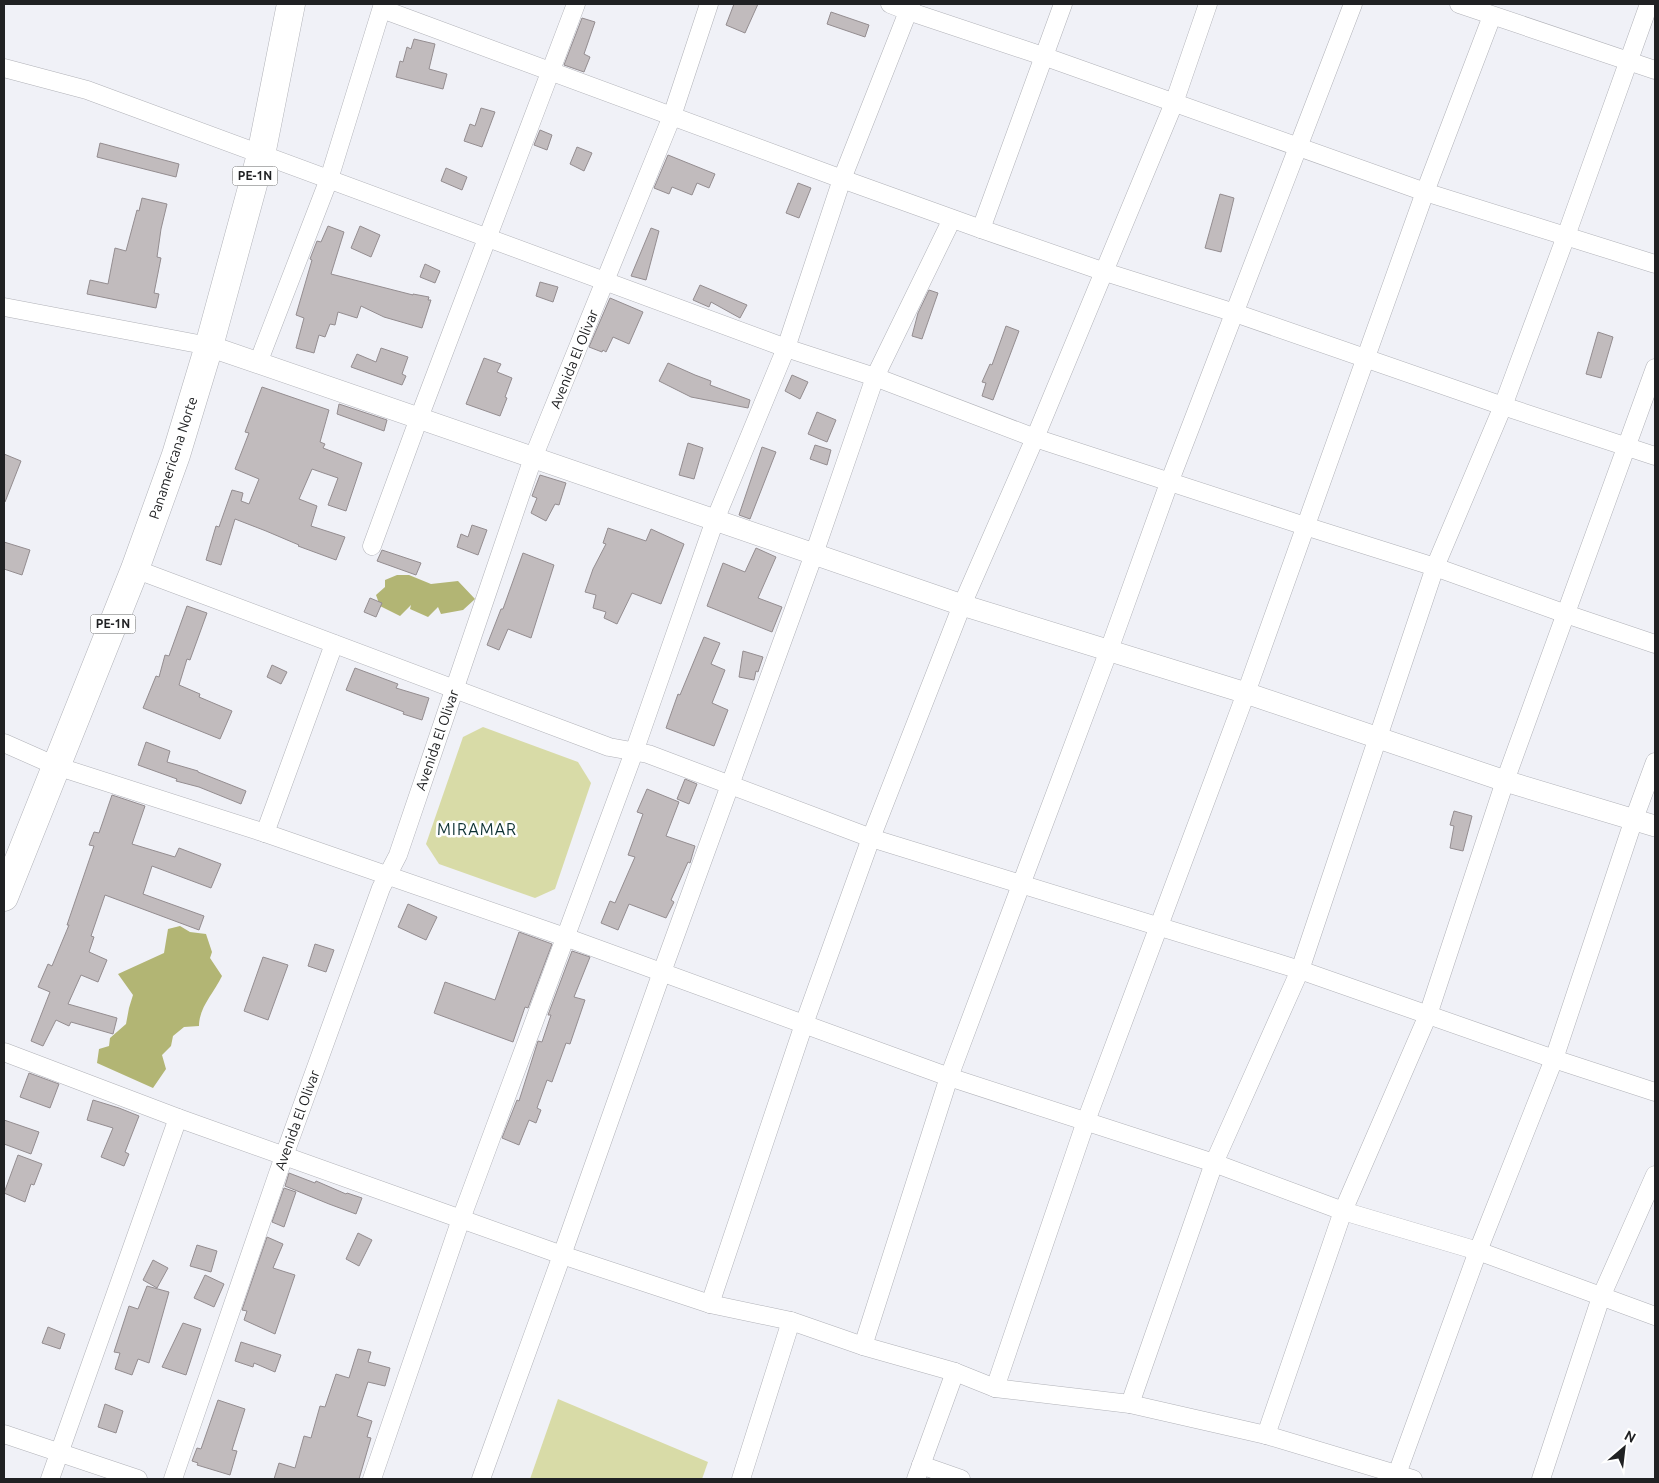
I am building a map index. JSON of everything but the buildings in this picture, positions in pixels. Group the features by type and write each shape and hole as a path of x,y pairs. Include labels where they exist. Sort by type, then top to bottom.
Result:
{"highway":[{"name":"Panamericana Norte","path":"4,896 135,569 176,456 209,346 260,155 292,4"}],"street":[{"path":"372,546 418,418 576,4"},
{"name":"Avenida El Olivar","path":"172,1479 284,1156 381,888 398,855 533,458 672,116 709,4"},
{"path":"890,4 909,7 1425,192 1655,264"},
{"path":"980,229 1063,4"},
{"path":"710,1304 804,1024 870,838 962,605 1035,438 1174,103 1208,4"},
{"path":"863,1346 950,1077 1109,650 1169,482 1353,4"},
{"path":"1459,4 1655,70"},
{"path":"1130,1404 1214,1164 1300,970 1435,567 1503,406 1566,236 1648,4"},
{"path":"258,363 329,179 383,6 551,72 980,229 1104,272 1235,313 1503,406 1655,456"},
{"path":"372,1479 461,1219 634,752 715,520 786,348 842,179 909,7"},
{"path":"995,1388 1086,1121 1246,693 1425,192 1492,16"},
{"path":"4,68 87,90 786,348 875,377 1035,438 1435,567 1655,644"},
{"path":"481,1479 814,554 875,377 952,219"},
{"path":"4,307 209,346 962,605 1246,693 1505,781 1655,826"},
{"path":"1266,1435 1343,1211 1428,1015 1505,781 1655,368"},
{"path":"135,569 609,747 648,754 870,838 1300,970 1554,1059 1655,1092"},
{"path":"265,833 334,644"},
{"path":"4,743 56,766 265,833 565,937 950,1077 1214,1164 1343,1211 1478,1251 1655,1316"},
{"path":"4,1052 284,1156 562,1255 710,1304 791,1321 863,1346 955,1372 995,1388 1130,1404 1266,1435 1405,1476 1478,1251 1554,1059 1634,819 1655,762"},
{"path":"50,1479 178,1118"},
{"path":"1541,1479 1601,1297 1655,1175"},
{"path":"741,1479 791,1321"},
{"path":"955,1372 918,1472 961,1479"},
{"path":"4,1434 138,1479"}],"green space":[{"path":"397,575 409,575 431,584 458,581 475,599 463,610 441,614 438,607 428,617 410,609 411,605 400,616 380,606 376,595 385,587 385,580"},
{"path":"483,727 578,762 591,783 555,889 535,898 439,864 426,844 463,737"},
{"path":"180,926 190,932 206,934 212,952 210,958 222,976 204,1006 199,1026 184,1027 173,1036 171,1046 162,1055 166,1069 153,1088 97,1063 99,1049 109,1046 110,1038 126,1024 133,995 118,974 164,953 168,929"},
{"path":"558,1399 708,1462 702,1479 530,1479"}],"district":[{"name":"MIRAMAR","path":"477,829"}]}
